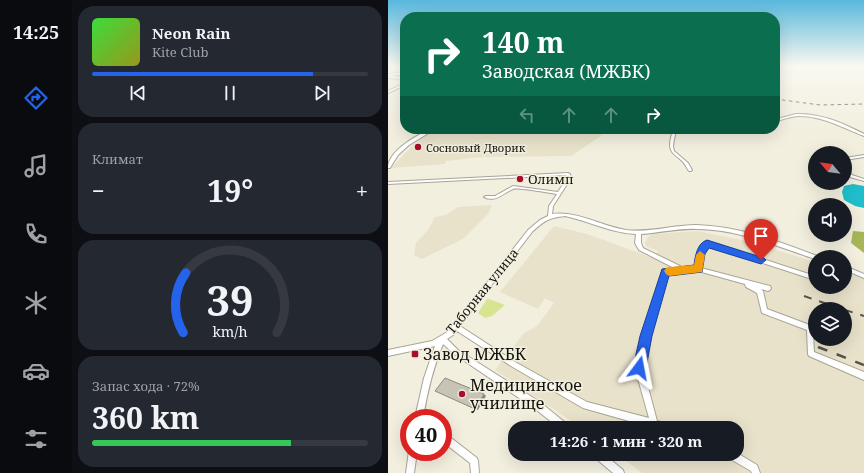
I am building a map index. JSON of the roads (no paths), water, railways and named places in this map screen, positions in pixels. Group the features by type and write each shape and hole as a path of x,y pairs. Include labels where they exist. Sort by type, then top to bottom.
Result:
{"main road":[{"path":"388,167 398,152 407,143 424,134"}],"street":[{"path":"780,120 794,115 808,116 835,122 864,135"},
{"path":"672,134 671,137 672,153 688,166 690,170"},
{"path":"852,158 864,156"},
{"path":"388,183 566,174 569,178 551,206 550,216 568,215 617,230 639,232 685,227 711,228 775,243 808,255"},
{"path":"852,176 864,180"},
{"path":"486,197 496,198 513,187 560,193"},
{"name":"Таборная улица","path":"420,409 424,384 442,340 456,327 530,231 541,220 550,216"},
{"path":"639,232 638,243 641,249 655,255 666,263 683,270"},
{"path":"698,269 701,253 707,244 808,276"},
{"path":"653,421 639,368 646,336 666,272 698,269 768,288"},
{"path":"852,271 864,276"},
{"path":"732,278 760,291 764,311 808,328"},
{"path":"456,327 513,364 586,405 643,421"},
{"path":"388,352 433,344 442,340 456,352 531,401 556,421"},
{"path":"812,346 811,354 864,376"},
{"path":"452,444 474,461 475,473"},
{"path":"410,473 412,461"},
{"path":"605,461 620,473"},
{"path":"742,461 754,468 756,473"}],"water":[{"path":"852,184 864,186 864,208 852,204 852,198 844,198 843,190 852,190"}],"railway":[{"path":"780,100 820,105 864,104"},
{"path":"804,296 822,302"},
{"path":"852,312 864,316"},
{"path":"818,347 864,365"}],"place":[{"name":"Сосновый Дворик","path":"418,147"},
{"name":"Олимп","path":"520,179"},
{"name":"Завод МЖБК","path":"415,354"},
{"name":"Медицинское училище","path":"462,394"}]}
